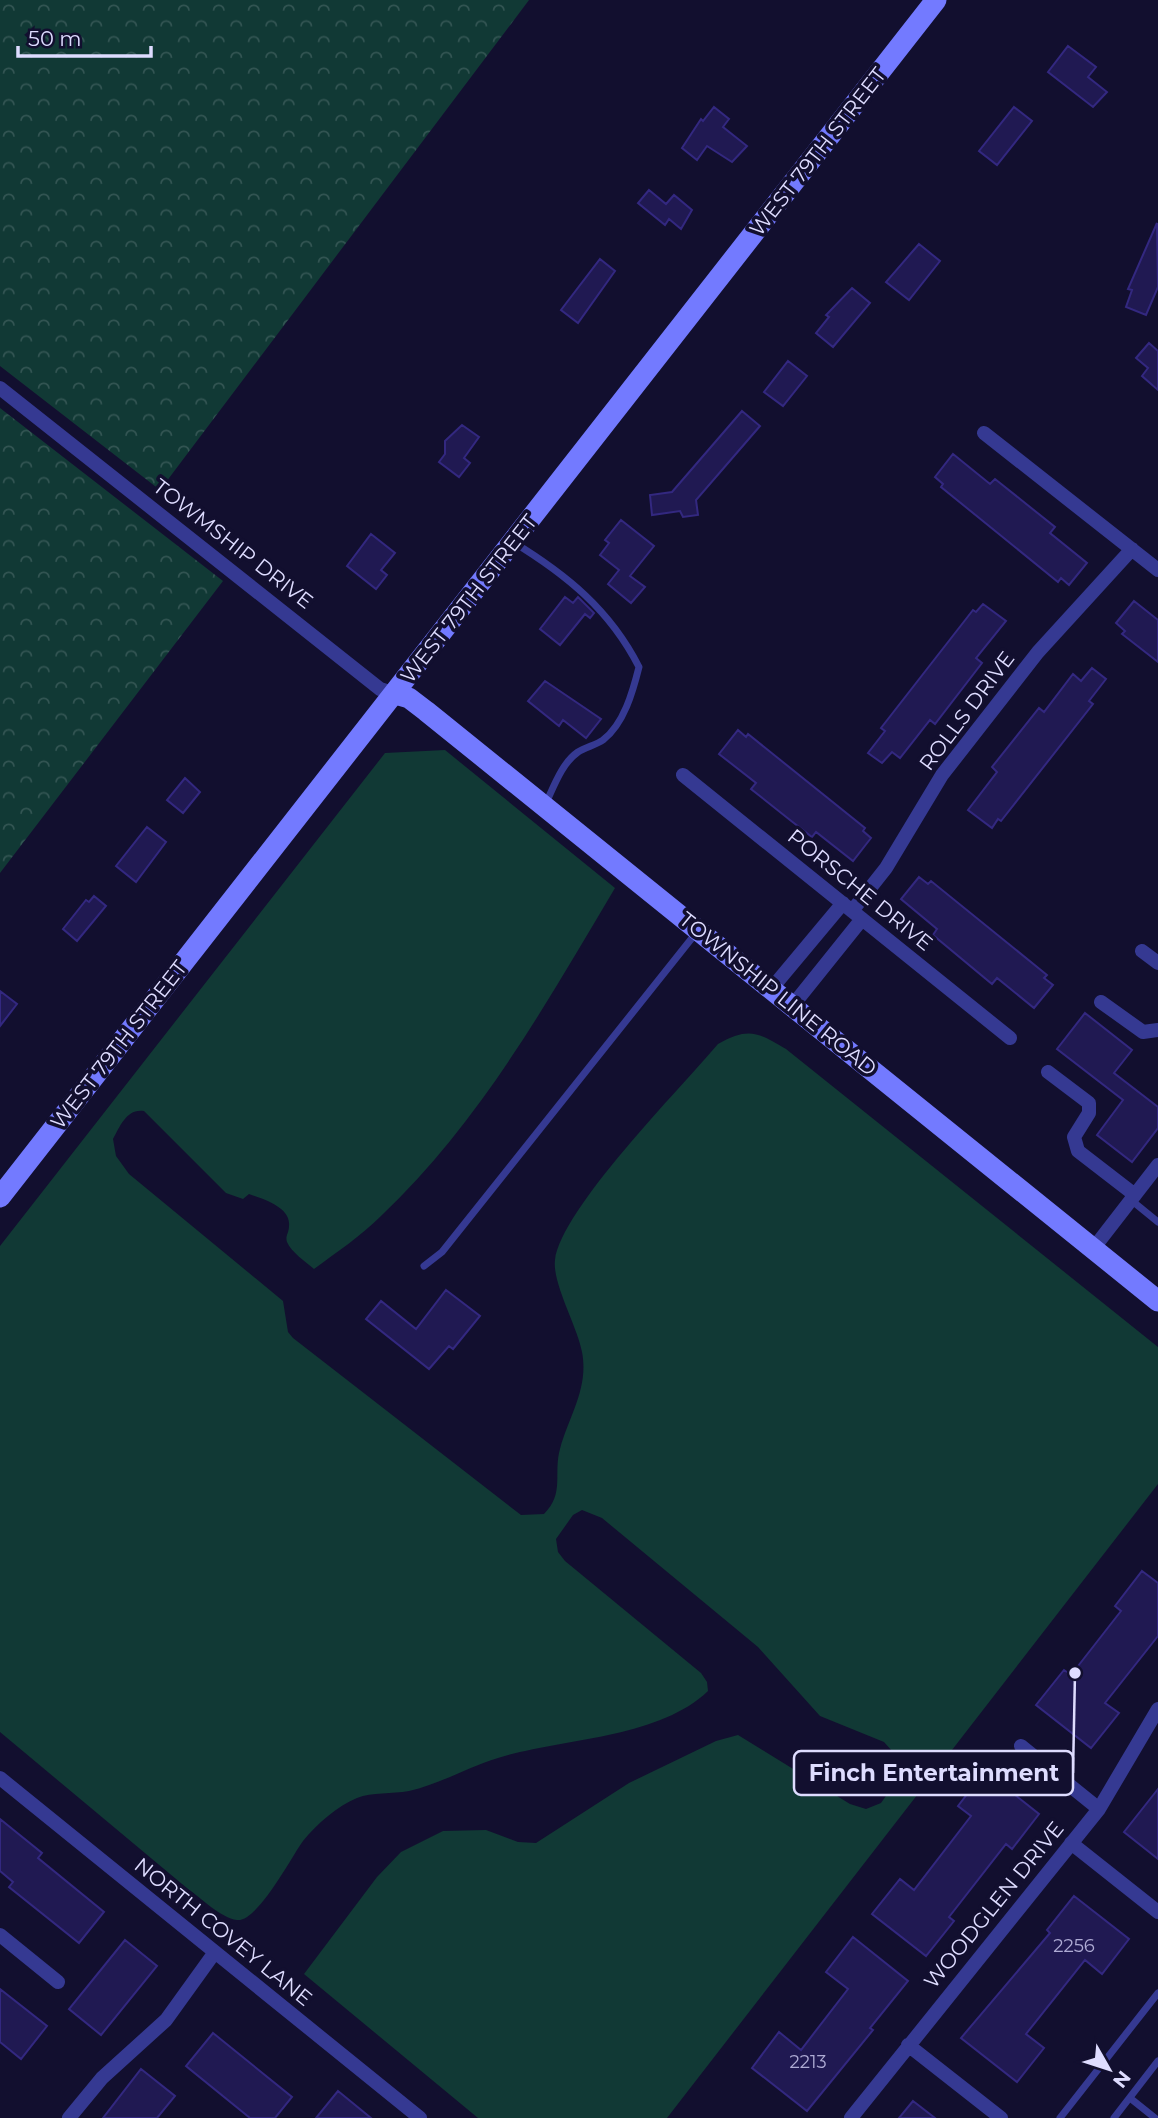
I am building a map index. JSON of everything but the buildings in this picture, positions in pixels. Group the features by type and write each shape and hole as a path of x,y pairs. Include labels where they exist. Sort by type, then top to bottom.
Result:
{"main road":[{"name":"WEST 79TH STREET","path":"0,1196 936,0"},
{"name":"TOWNSHIP LINE ROAD","path":"395,694 409,698 1158,1301"}],"street":[{"name":"TOWMSHIP DRIVE","path":"0,388 380,689 395,694"},
{"path":"984,433 1158,570"},
{"name":"ROLLS DRIVE","path":"793,1005 852,911 886,868 942,775 1038,652 1132,549"},
{"name":"PORSCHE DRIVE","path":"683,775 1010,1038"},
{"name":"ROLLS DRIVE","path":"772,988 852,911"},
{"path":"1142,951 1158,963"},
{"path":"1101,1003 1143,1032 1158,1030"},
{"path":"1048,1072 1089,1103 1089,1114 1074,1138 1078,1152 1133,1198"},
{"path":"1093,1249 1158,1165"},
{"name":"WOODGLEN DRIVE","path":"851,2118 1099,1809 1158,1709"},
{"path":"1021,1746 1099,1809"},
{"name":"NORTH COVEY LANE","path":"0,1778 420,2118"},
{"path":"1071,1843 1158,1912"},
{"path":"0,1936 58,1982"},
{"path":"69,2118 102,2078 166,2020 215,1952"},
{"path":"908,2045 1001,2118"}],"lane":[{"path":"513,542 557,569 597,604 624,636 639,667 632,693 618,722 604,739 577,753 559,774 544,806"},
{"path":"425,1266 442,1252 699,929"},
{"path":"1133,1198 1158,1222"},
{"path":"1060,2118 1158,1993"},
{"path":"1114,2118 1158,2061"},
{"path":"1130,2098 1155,2118"}],"green space":[{"path":"0,0 529,0 160,490 0,366"},
{"path":"0,408 223,581 0,873"},
{"path":"445,750 615,888 509,1060 450,1141 417,1180 349,1244 314,1269 289,1246 286,1238 288,1219 281,1209 249,1194 243,1199 226,1193 144,1111 129,1115 113,1139 116,1156 129,1174 283,1301 288,1332 293,1338 521,1515 544,1514 554,1498 560,1449 583,1378 580,1342 555,1270 555,1260 562,1238 599,1181 718,1044 737,1035 753,1034 786,1049 1158,1347 1158,1484 667,2118 478,2118 304,1974 377,1877 401,1852 443,1831 486,1830 518,1842 536,1843 629,1783 716,1741 738,1735 850,1804 866,1809 881,1803 895,1783 902,1770 901,1761 884,1742 820,1716 758,1647 602,1518 582,1510 573,1515 556,1539 558,1552 565,1561 701,1673 707,1682 708,1691 687,1707 636,1728 523,1751 420,1788 369,1795 350,1801 328,1816 303,1841 264,1900 245,1918 237,1920 224,1916 211,1907 0,1732 0,1246 385,753"}],"place":[{"name":"Finch Entertainment","path":"1075,1673"}]}
